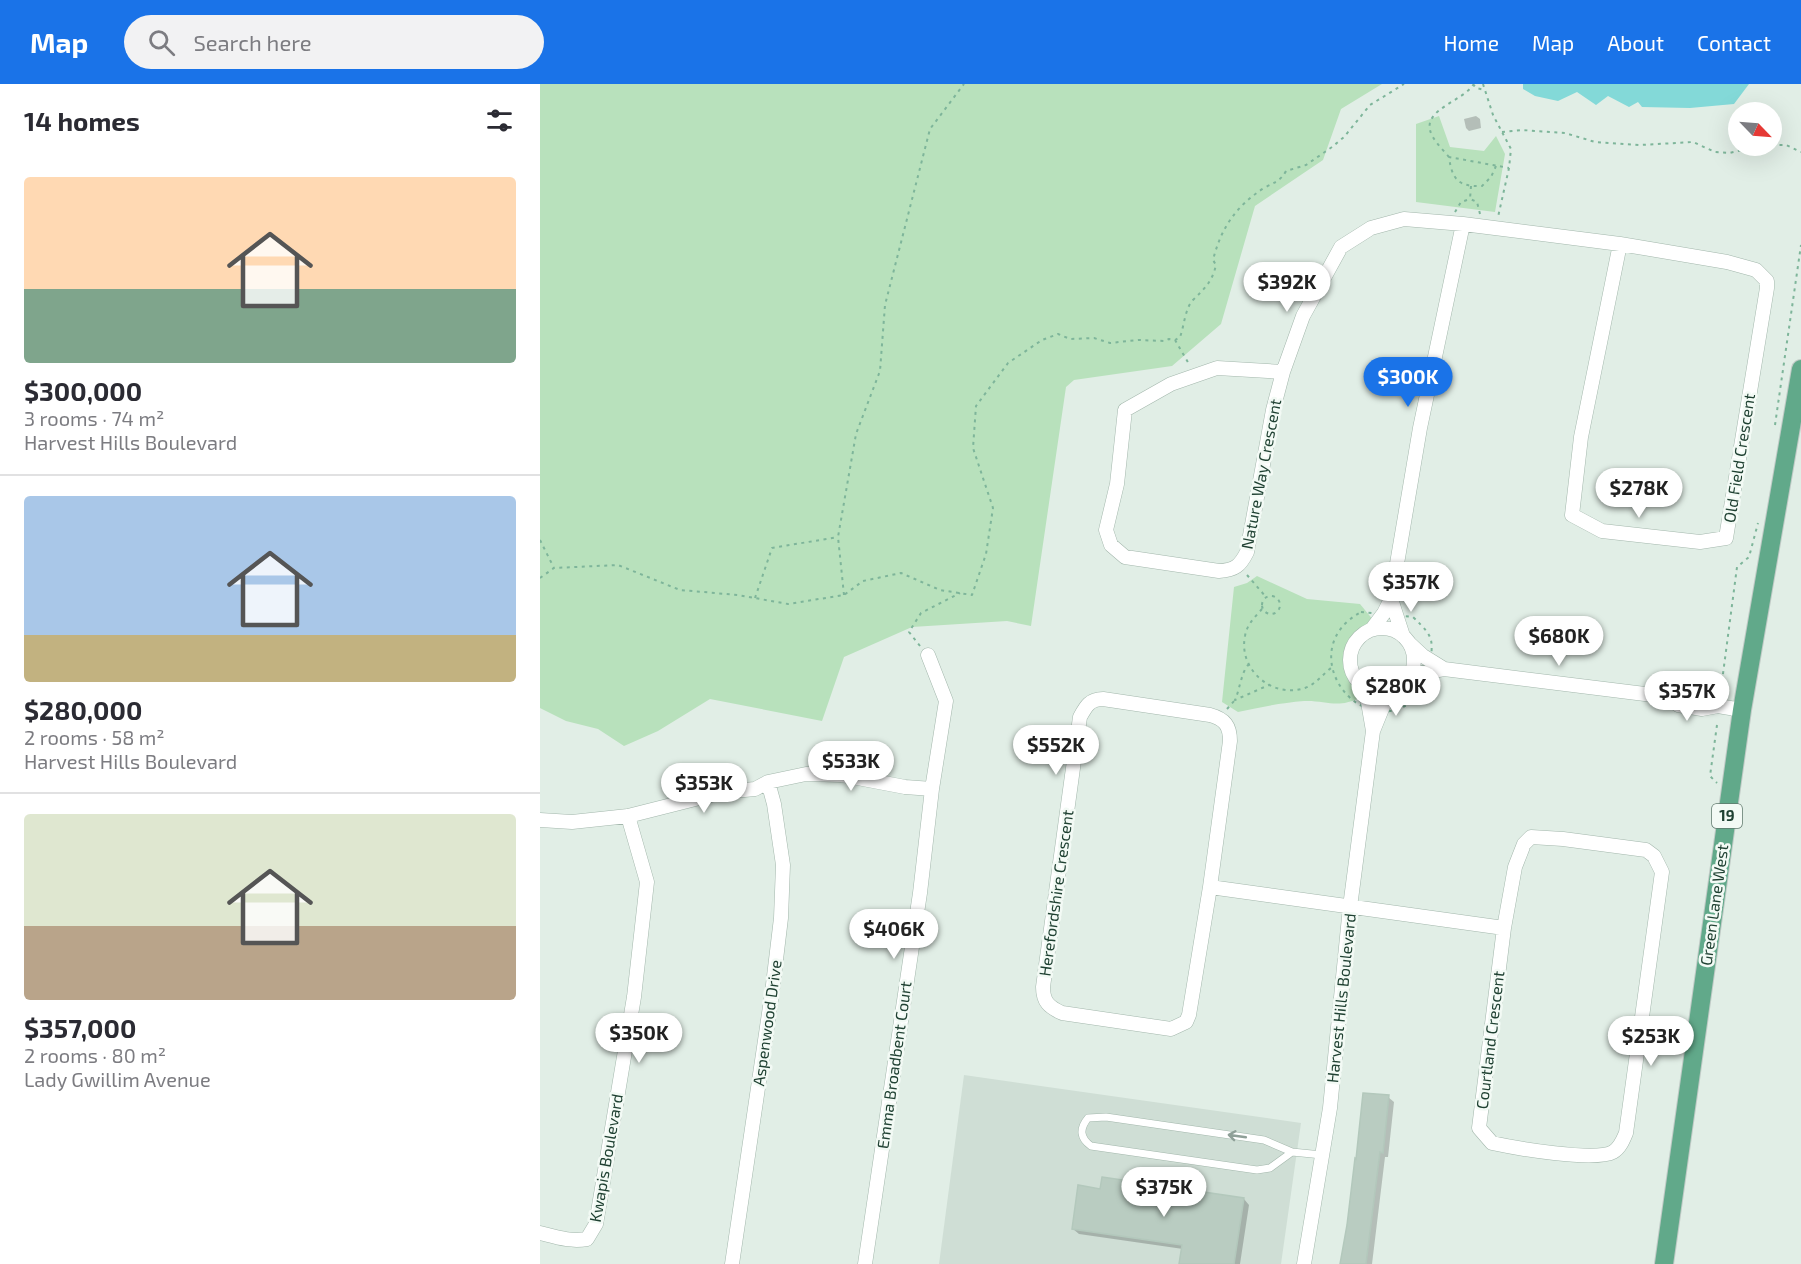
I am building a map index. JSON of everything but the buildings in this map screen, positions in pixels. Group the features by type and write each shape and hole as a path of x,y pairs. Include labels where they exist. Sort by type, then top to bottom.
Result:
{"main road":[{"name":"Green Lane West","path":"1664,1264 1742,711 1801,369"}],"street":[{"name":"Nature Way Crescent","path":"1283,372 1217,368 1171,384 1125,410 1117,484 1106,530 1111,545 1125,557 1219,571 1232,570 1239,566 1247,552 1272,410 1283,372 1303,316 1341,247 1371,228 1404,219 1457,224"},
{"name":"Old Field Crescent","path":"1457,224 1620,244 1737,265 1756,270 1767,281 1726,538 1700,542 1602,531 1572,515 1581,437 1620,244"},
{"path":"1375,710 1353,673 1350,663 1351,651 1362,635 1389,614 1457,224"},
{"path":"1389,614 1406,640 1414,662 1411,673 1400,685"},
{"path":"1371,630 1382,628 1393,630 1435,667"},
{"name":"Emma Broadbent Court","path":"865,1264 946,701 928,655"},
{"path":"1359,682 1374,691 1385,692 1416,674 1435,667 1670,697 1678,705 1702,709 1719,706 1742,711"},
{"name":"Harvest Hills Boulevard","path":"1304,1264 1330,1108 1350,907 1375,710 1400,685"},
{"name":"Herefordshire Crescent","path":"1103,699 1210,715 1220,717 1227,724 1230,730 1230,741 1210,887 1190,1015 1186,1022 1171,1029 1062,1013 1049,1007 1043,997 1043,987 1080,717 1090,702 1103,699"},
{"path":"540,820 572,822 628,816 723,792 755,789 768,782 806,774 842,775 905,787 932,789"},
{"name":"Aspenwood Drive","path":"732,1264 781,918 783,865 774,804 768,782"},
{"name":"Kwapis Boulevard","path":"540,1233 571,1240 587,1239 596,1224 634,997 647,882 628,816"},
{"name":"Courtland Crescent","path":"1532,837 1646,850 1658,862 1662,872 1660,895 1626,1133 1621,1145 1613,1152 1596,1157 1510,1147 1492,1143 1479,1128 1504,928 1515,867 1524,844 1532,837"},
{"path":"1210,887 1504,928"}],"lane":[{"path":"1292,1152 1270,1168 1257,1170 1091,1146 1084,1141 1081,1133 1083,1124 1088,1118 1106,1117 1264,1140 1292,1152 1322,1155"}],"path":[{"path":"844,595 838,537 856,434 880,371 885,305 930,129 964,84"},
{"path":"540,578 554,568 618,565 680,590 788,604 844,595 863,581 901,573 940,590 972,595 986,554 993,508 974,448 976,406 1008,363 1042,340 1058,334 1070,339 1094,338 1110,343 1138,340 1165,341 1180,337 1192,300 1204,290 1213,275 1216,248 1228,220 1263,189 1282,178 1286,171 1306,165 1332,147 1344,137 1370,105 1404,84"},
{"path":"1483,84 1511,149 1509,168 1489,228"},
{"path":"1485,90 1473,85 1469,92 1435,113 1430,130 1449,157 1450,170 1456,180 1471,186 1482,186 1491,177 1496,166"},
{"path":"1502,132 1522,130 1565,133 1595,142 1640,145 1693,142 1716,152 1728,153"},
{"path":"1782,145 1801,152"},
{"path":"1449,157 1509,168"},
{"path":"1470,199 1471,186"},
{"path":"1457,224 1456,209 1461,202 1470,199 1477,202 1489,228"},
{"path":"1774,428 1801,244"},
{"path":"1175,340 1195,376"},
{"path":"1721,689 1737,567 1749,557 1760,516"},
{"path":"754,598 772,548 838,537"},
{"path":"540,540 554,568"},
{"path":"1239,566 1266,597 1275,597 1279,600 1280,607 1273,614 1267,614 1262,609"},
{"path":"928,655 909,632 921,613 960,593"},
{"path":"1266,597 1262,603 1262,609 1251,621 1245,636 1244,651 1251,669 1261,681 1275,689 1291,691 1307,688 1332,668"},
{"path":"1361,612 1389,614 1413,617 1431,637 1435,667 1426,690 1403,709 1375,710 1354,701 1343,693 1336,681 1330,657 1334,642 1349,618 1361,612"},
{"path":"1249,664 1244,669 1235,700 1269,685"},
{"path":"1710,776 1717,725"}],"shaded area":[{"path":"964,1075 1301,1123 1281,1264 939,1264"}],"green space":[{"path":"540,84 1382,84 1341,109 1323,160 1255,206 1221,324 1172,366 1074,380 1066,387 1031,626 1007,621 912,627 844,657 822,721 710,699 658,731 624,746 598,729 566,721 540,708"},
{"path":"1439,116 1450,147 1484,151 1496,136 1505,154 1495,212 1416,202 1416,124"},
{"path":"1257,576 1307,599 1360,604 1374,621 1354,639 1346,655 1348,674 1359,698 1338,704 1295,702 1238,712 1222,702 1234,587 1247,583"}],"water":[{"path":"1523,84 1749,84 1736,102 1690,108 1642,107 1638,102 1629,107 1608,96 1596,105 1577,92 1558,101 1535,96 1523,89"}]}
